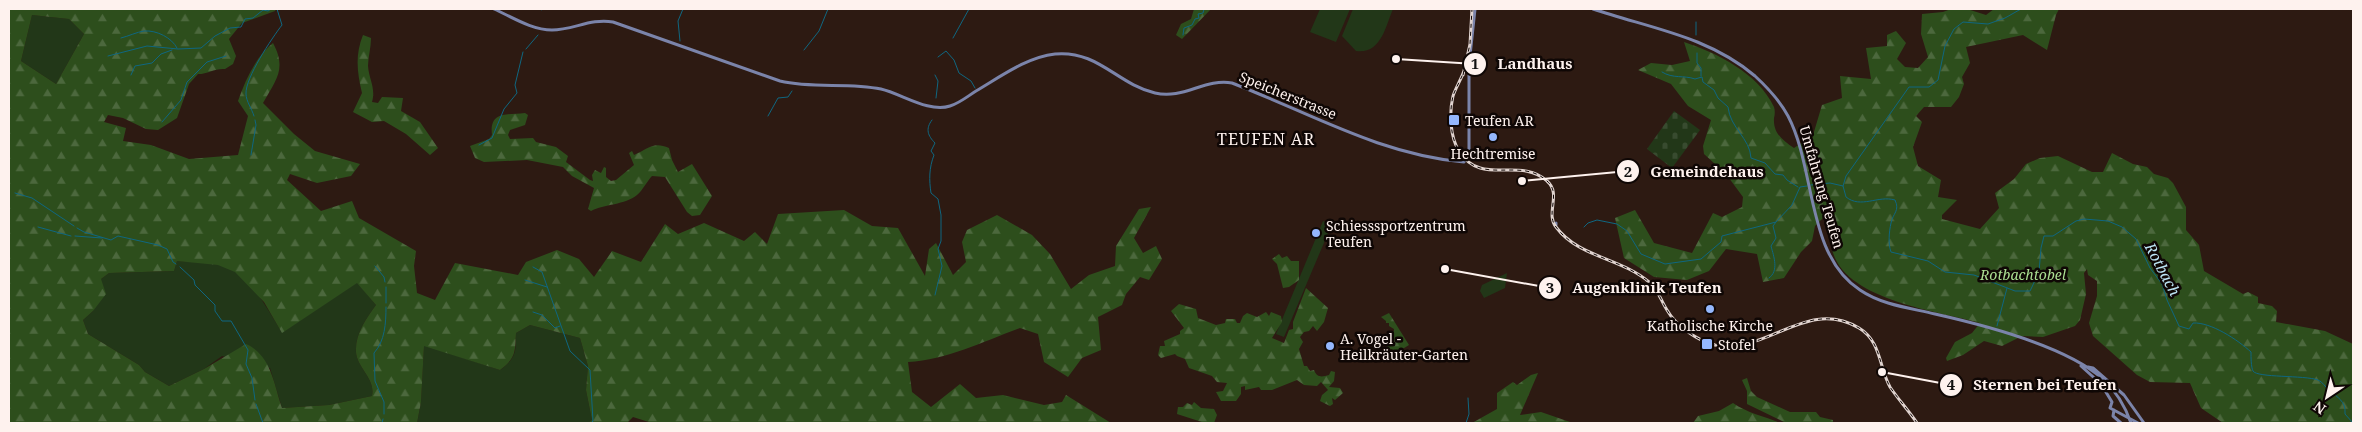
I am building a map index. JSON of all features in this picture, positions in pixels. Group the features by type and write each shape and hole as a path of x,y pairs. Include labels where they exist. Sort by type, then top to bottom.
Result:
{"main road":[{"name":"Speicherstrasse","path":"494,9 537,27 553,30 590,22 606,21 780,81 802,85 859,86 883,90 933,106 949,106 1027,62 1054,54 1073,54 1097,61 1138,87 1156,93 1181,94 1213,82 1232,83 1385,147 1426,157 1463,162 1467,160 1468,66 1475,9"},
{"name":"Umfahrung Teufen","path":"1592,9 1672,32 1719,52 1748,71 1769,90 1780,103 1792,124 1823,238 1837,268 1854,286 1880,300 1965,321 2018,338 2073,360 2087,367 2106,382 2122,404 2131,423"},
{"path":"2073,360 2104,387 2112,402 2114,416 2121,423"},
{"path":"2087,367 2093,368 2111,382 2129,401 2144,423"},
{"path":"2112,409 2138,423 2142,419"}],"green space":[{"path":"9,9 276,9 242,23 229,39 236,56 233,64 225,69 198,74 189,84 177,118 158,130 146,129 123,118 108,115 104,122 126,128 123,141 151,145 189,159 238,155 248,116 238,101 256,62 273,43 279,60 278,74 263,103 294,134 315,151 360,164 351,176 317,183 290,174 287,180 321,211 352,201 359,218 416,251 414,266 417,293 435,300 455,263 518,275 526,262 557,250 579,259 594,277 612,251 641,262 665,224 678,234 704,223 744,241 755,232 767,244 778,214 844,210 872,226 898,228 925,276 929,249 936,243 953,275 966,262 962,242 967,230 997,215 1032,235 1050,254 1071,289 1089,275 1115,266 1116,246 1139,209 1151,207 1134,238 1143,253 1156,246 1162,259 1149,280 1140,277 1126,294 1122,305 1098,317 1101,350 1082,358 1068,377 1044,362 1038,334 1020,328 951,354 908,362 912,392 931,407 960,384 976,398 1003,395 1044,405 1062,402 1066,395 1111,423 652,423 633,417 627,423 588,423 592,420 586,390 588,366 580,338 530,325 516,333 514,354 509,362 500,370 424,346 421,402 417,423 9,423","holes":["32,15 69,19 84,34 56,84 21,61","177,261 218,265 235,272 264,302 282,333 357,283 376,305 362,327 356,345 357,358 371,384 372,396 329,405 282,408 274,380 266,363 261,355 246,344 204,369 169,386 88,334 83,320 93,311 106,294 101,279 109,273 174,271"]},
{"path":"1194,9 1211,9 1182,39 1176,35 1181,24 1191,19"},
{"path":"1320,9 1350,9 1336,42 1310,32"},
{"path":"1353,9 1393,9 1377,44 1364,51 1356,51 1342,36"},
{"name":"Rotbachtobel","path":"1951,9 1967,9 1986,15 1994,9 2059,9 2047,50 2023,35 1966,47 1970,63 1962,77 1964,84 1959,97 1951,107 1924,107 1916,116 1922,122 1913,147 1918,166 1941,180 1938,197 1957,200 1942,215 1942,219 1980,229 1999,208 1995,193 2014,179 2026,164 2040,158 2058,156 2092,172 2103,172 2112,153 2133,164 2147,167 2154,174 2168,178 2173,183 2186,207 2186,230 2199,245 2204,271 2243,294 2248,292 2258,297 2258,303 2272,306 2277,311 2276,322 2325,331 2353,344 2353,423 2223,423 2201,408 2190,383 2150,382 2137,375 2093,336 2089,323 2097,296 2097,281 2088,275 2087,269 2084,273 2086,294 2080,320 2075,326 2043,337 2022,336 2002,346 1984,341 1963,355 1947,361 1946,358 1955,342 1972,333 1980,323 1894,301 1873,292 1854,280 1840,266 1832,249 1834,230 1824,217 1815,226 1812,241 1801,252 1784,278 1763,282 1757,254 1726,249 1709,271 1687,280 1654,277 1624,258 1615,218 1635,210 1654,243 1692,253 1713,213 1722,217 1742,207 1743,197 1726,174 1704,154 1703,146 1711,120 1688,106 1671,84 1638,70 1651,63 1672,65 1690,61 1684,42 1723,58 1747,74 1767,95 1774,108 1774,123 1777,132 1782,139 1794,148 1803,142 1811,142 1822,105 1842,98 1840,76 1871,79 1866,48 1887,46 1887,35 1896,31 1906,43 1897,59 1905,67 1918,68 1928,57 1921,34 1922,14 1943,12"},
{"path":"32,15 69,19 84,34 56,84 21,61"},
{"path":"363,35 371,38 368,66 373,88 372,102 378,103 382,97 403,98 401,111 420,122 438,148 430,155 406,134 384,121 372,122 353,112 362,93 358,64 360,42"},
{"path":"1674,111 1700,130 1672,168 1647,149"},
{"path":"525,113 528,115 525,125 510,130 508,135 510,139 533,138 536,142 556,147 568,156 566,162 590,180 593,181 592,175 595,170 601,173 604,167 606,168 606,177 611,181 616,180 634,165 629,153 632,151 634,155 659,145 669,148 678,172 692,164 712,196 700,215 692,216 687,212 665,177 652,176 639,193 632,198 591,211 588,209 594,188 572,176 563,167 527,160 484,162 475,158 470,146 489,139 492,135 493,122 496,118"},
{"path":"1323,221 1332,224 1284,337 1276,334"},
{"path":"1279,254 1282,258 1287,256 1291,261 1299,261 1299,280 1289,287 1283,288 1277,264 1272,259"},
{"path":"177,261 213,264 224,266 234,271 251,285 282,332 357,282 376,305 362,327 356,345 357,358 371,384 372,396 329,405 282,408 270,368 222,356 204,369 169,386 88,334 83,320 93,311 101,279 109,273 174,271"},
{"path":"1507,273 1505,288 1484,298 1480,291 1482,285"},
{"path":"1306,288 1328,308 1324,322 1317,331 1313,326 1300,337 1303,342 1299,349 1304,366 1307,366 1310,371 1314,370 1318,376 1329,375 1331,371 1335,372 1334,381 1329,387 1340,388 1343,393 1335,400 1332,398 1333,404 1330,406 1320,401 1322,395 1328,390 1321,382 1317,386 1304,385 1297,380 1272,390 1261,390 1259,387 1245,390 1245,386 1241,387 1241,394 1236,401 1221,401 1216,392 1223,391 1227,383 1217,382 1212,376 1189,368 1185,359 1175,354 1161,358 1158,355 1160,346 1165,346 1164,341 1180,334 1180,331 1184,328 1171,311 1179,304 1196,309 1198,318 1216,325 1225,323 1226,319 1235,319 1237,323 1240,323 1243,316 1247,313 1257,317 1266,312 1269,316 1271,312 1281,316 1282,322 1272,338 1284,343 1289,330 1293,329 1293,322"},
{"path":"1389,313 1409,345 1396,353 1392,352 1392,349 1390,350 1387,346 1382,345 1379,341 1383,335 1394,331 1389,326 1389,323 1386,323 1381,317"},
{"path":"530,325 580,338 588,366 586,390 592,420 588,423 417,423 421,402 424,345 500,370 509,362 514,354 516,333"},
{"path":"1538,373 1520,415 1541,412 1573,423 1472,423 1497,409 1497,393 1513,382 1517,385 1531,375"},
{"path":"1747,378 1751,391 1757,397 1790,412 1816,412 1820,417 1833,420 1833,423 1786,423 1747,404 1747,391 1742,380"},
{"path":"1194,402 1201,408 1214,409 1217,415 1214,423 1205,423 1177,414 1178,407 1183,407 1187,403 1192,405"},
{"path":"1733,403 1750,412 1780,423 1693,423 1698,416 1719,411"}],"waterway":[{"path":"108,56 147,46 178,49 201,48 215,36 230,28 241,27 245,19 253,18 263,10 268,11 271,9"},
{"path":"254,116 246,97 247,87 260,58 282,25 277,9"},
{"path":"680,41 678,21 683,9"},
{"path":"804,50 819,31 828,9"},
{"path":"953,38 969,9"},
{"path":"1183,35 1184,28 1192,25 1195,19 1199,18 1198,14 1203,13 1204,9"},
{"name":"Rotbach","path":"2021,9 2005,18 1988,24 1963,22 1954,29 1945,46 1938,80 1929,87 1909,87 1846,176 1843,186 1846,197 1858,202 1882,199 1895,200 1896,209 1889,234 1891,252 1928,261 1945,272 1974,275 2015,291 2030,291 2039,272 2044,236 2053,236 2076,221 2084,219 2108,221 2122,227 2136,239 2150,268 2162,284 2179,326 2189,329 2193,323 2200,323 2232,337 2251,352 2252,369 2256,373 2272,376 2311,378 2320,381 2341,400 2345,414 2353,423"},
{"path":"1696,22 1696,35"},
{"path":"121,38 149,31 159,33 168,38 177,48"},
{"path":"526,49 538,35"},
{"path":"131,75 135,66 152,63 161,54 172,50"},
{"path":"938,57 946,51 954,60 959,73 971,81 975,88"},
{"path":"479,145 492,138 504,109 517,93 515,85 523,52"},
{"path":"1697,53 1697,63 1701,68 1701,76"},
{"path":"162,122 181,100 187,82 207,62 226,56"},
{"path":"1662,72 1695,79 1702,77 1703,82 1714,90 1718,98 1728,107 1732,121 1747,145 1751,158 1765,163 1775,174 1783,175 1798,187"},
{"path":"935,75 938,81 936,98"},
{"path":"768,116 778,98 788,97 792,91"},
{"path":"251,155 256,125 255,120"},
{"path":"932,120 928,132 935,143 931,151 934,155 930,169 930,183 931,193 938,199 941,215 941,241 938,249 942,266 935,295"},
{"path":"1811,185 1830,183 1843,186"},
{"path":"1584,227 1588,223 1597,220 1617,224 1627,231 1641,254 1665,264 1701,259 1721,242 1722,236 1776,222 1792,205 1800,187 1807,186"},
{"path":"15,193 32,198 74,226"},
{"path":"1769,278 1775,268 1771,246 1776,238 1773,226 1776,222"},
{"path":"38,227 71,236"},
{"path":"77,228 111,240 118,236 158,245 167,249 173,262 176,264"},
{"path":"75,236 102,238"},
{"path":"375,266 384,277 385,282"},
{"path":"180,267 215,305 215,311 222,321 231,321 248,350 246,364 252,378 255,400"},
{"path":"533,267 542,272 570,351 590,370 593,421 591,423"},
{"path":"525,280 547,287"},
{"path":"386,287 386,303"},
{"path":"1997,326 2007,288"},
{"path":"384,414 384,402 375,381 374,353 383,337 386,307"},
{"path":"533,312 542,315 555,328 560,326"},
{"path":"1466,423 1469,414 1468,398"},
{"path":"256,404 263,423"},
{"path":"382,423 383,419"}],"railway":[{"path":"1463,75 1470,44 1472,9"},
{"path":"1465,68 1453,96 1451,117 1452,132 1456,145 1468,162 1489,170 1525,171 1536,174 1547,181 1551,186 1554,198 1553,222 1565,237 1576,245 1638,274 1649,282 1655,288 1676,322 1688,332 1708,343 1734,346 1752,342 1804,322 1822,319 1840,320 1859,328 1872,340 1890,387 1917,423"}],"place":[{"name":"Landhaus","path":"1396,59"},
{"name":"Teufen AR","path":"1454,120"},
{"name":"Hechtremise","path":"1493,137"},
{"name":"Gemeindehaus","path":"1522,181"},
{"name":"Schiesssportzentrum Teufen","path":"1316,233"},
{"name":"Augenklinik Teufen","path":"1445,269"},
{"name":"Katholische Kirche","path":"1710,309"},
{"name":"Stofel","path":"1707,344"},
{"name":"A. Vogel - Heilkräuter-Garten","path":"1330,346"},
{"name":"Sternen bei Teufen","path":"1882,372"}],"district":[{"name":"TEUFEN AR","path":"1266,139"}]}
